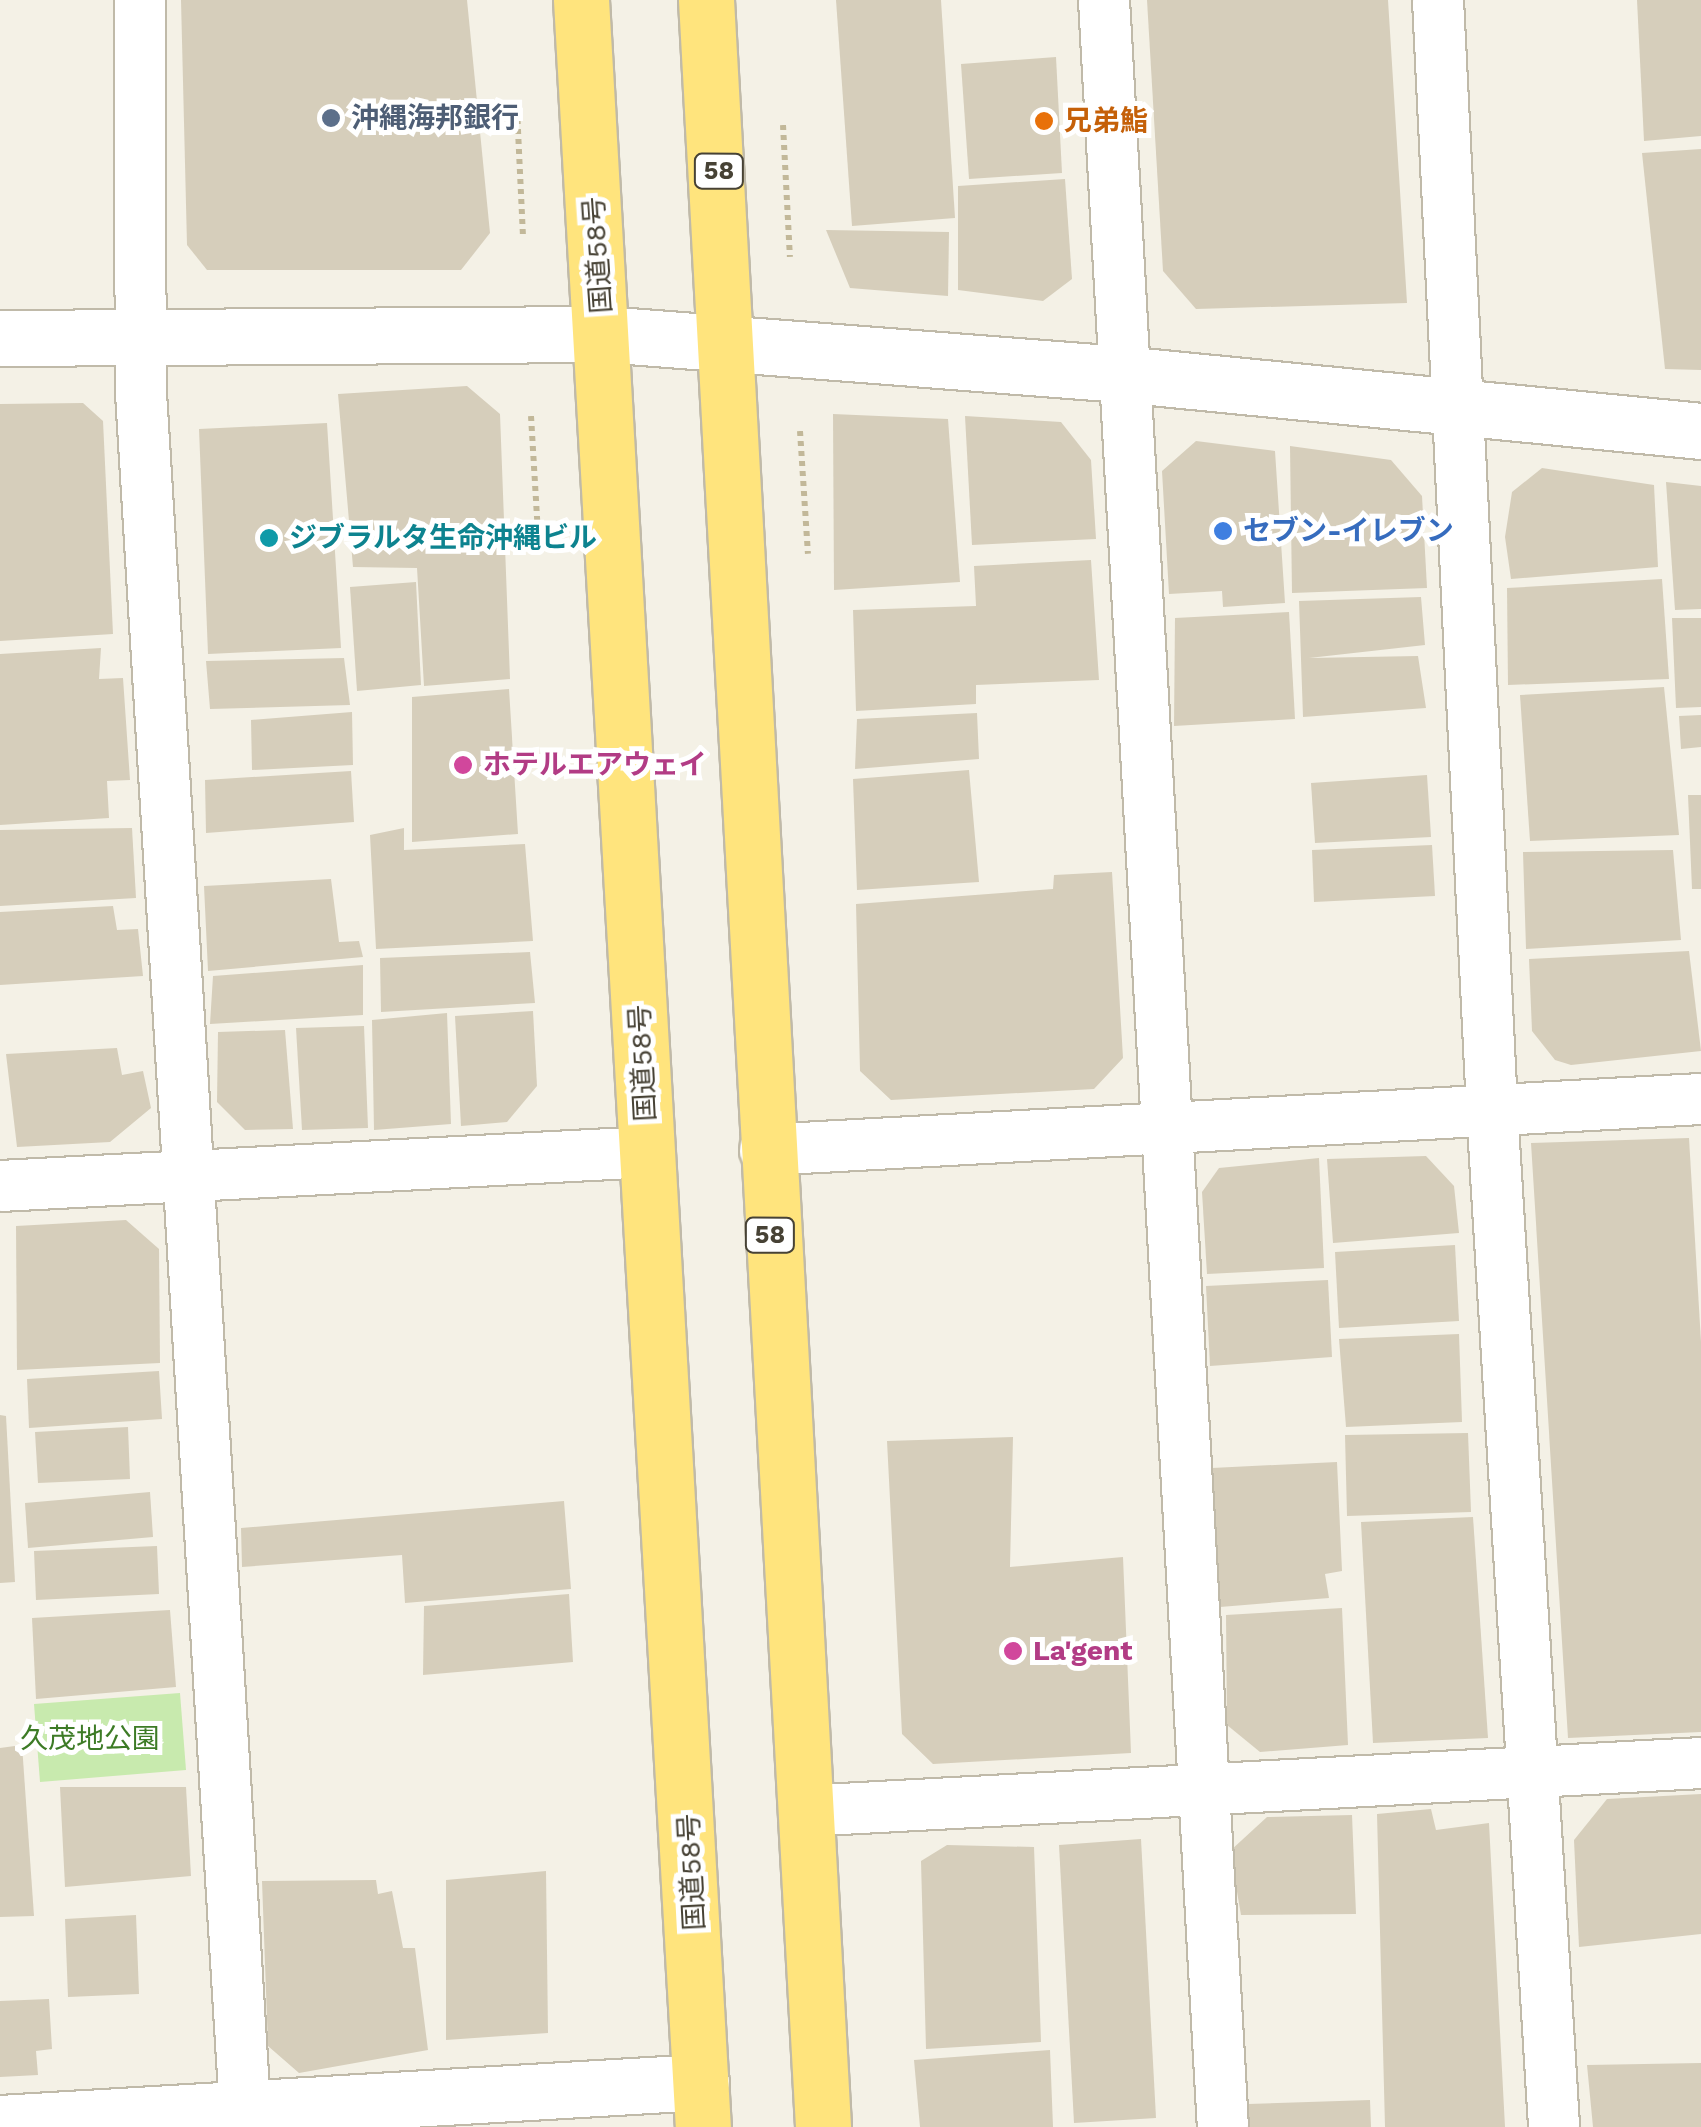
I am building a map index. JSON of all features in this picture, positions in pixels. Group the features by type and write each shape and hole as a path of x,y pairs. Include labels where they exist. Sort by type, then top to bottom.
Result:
{"highway":[{"name":"国道58号","path":"581,0 702,2105"},
{"name":"58","path":"706,0 765,1150 823,2127"}],"street":[{"path":"140,0 139,338 246,2119"},
{"path":"1104,0 1121,374 1223,2127"},
{"path":"1438,0 1492,1109 1554,2127"},
{"path":"0,338 602,334 1121,374 1701,431"},
{"path":"765,1150 1701,1100"},
{"path":"0,1186 648,1152"},
{"path":"804,1811 1701,1763"},
{"path":"0,2123 702,2105"}],"path":[{"path":"517,110 523,236"},
{"path":"783,125 790,258"},
{"path":"532,416 538,532"},
{"path":"800,431 808,554"}],"green space":[{"name":"久茂地公園","path":"180,1693 186,1770 40,1782 34,1704"}],"building":[{"name":"沖縄海邦銀行","path":"181,0 467,0 490,233 461,270 207,270 187,245"},
{"path":"836,0 941,0 955,218 852,226"},
{"path":"1147,0 1388,0 1407,303 1196,309 1163,271"},
{"path":"1637,0 1701,0 1701,136 1644,141"},
{"path":"1056,57 1062,173 969,179 961,64"},
{"path":"1701,149 1701,370 1665,369 1642,153"},
{"path":"1065,179 1072,279 1043,301 958,290 958,186"},
{"path":"826,230 949,232 948,296 850,288"},
{"path":"467,386 500,414 510,679 424,686 417,568 353,567 338,394"},
{"path":"83,403 103,421 113,634 0,641 0,404"},
{"path":"833,414 948,419 960,582 834,590"},
{"path":"965,416 1061,422 1091,460 1096,539 972,545"},
{"name":"ジブラルタ生命沖縄ビル","path":"327,423 341,648 208,654 199,429"},
{"name":"セブン-イレブン","path":"1196,441 1275,451 1285,603 1223,607 1222,591 1169,594 1162,471"},
{"path":"1290,446 1391,460 1422,496 1427,588 1292,593"},
{"path":"1542,468 1654,485 1658,567 1511,579 1505,537 1512,492"},
{"path":"1666,482 1701,486 1701,609 1675,610"},
{"path":"1091,560 1099,680 976,685 976,704 856,711 853,610 976,606 974,566"},
{"path":"1662,579 1669,679 1508,685 1507,588"},
{"path":"416,582 421,685 357,691 350,587"},
{"path":"1421,597 1425,645 1309,658 1418,656 1426,708 1303,717 1299,601"},
{"path":"1289,612 1295,719 1174,726 1175,618"},
{"path":"1672,618 1701,618 1701,707 1676,708"},
{"path":"101,648 99,679 123,678 130,780 107,781 109,818 0,825 0,654"},
{"path":"344,658 350,705 210,709 206,661"},
{"path":"1664,687 1679,835 1530,841 1520,695"},
{"name":"ホテルエアウェイ","path":"509,689 518,834 412,842 412,697"},
{"path":"352,712 353,765 252,770 251,720"},
{"path":"977,713 979,759 855,769 857,719"},
{"path":"1701,715 1701,747 1681,749 1679,716"},
{"path":"969,770 979,882 857,890 853,779"},
{"path":"351,771 354,822 206,833 205,780"},
{"path":"1427,775 1431,837 1315,843 1311,783"},
{"path":"1688,795 1701,795 1701,889 1692,889"},
{"path":"132,828 136,898 0,906 0,830"},
{"path":"404,828 404,850 525,844 533,941 376,949 370,835"},
{"path":"1432,845 1435,896 1314,902 1312,850"},
{"path":"1673,850 1681,940 1526,949 1523,852"},
{"path":"1112,872 1123,1058 1094,1089 891,1100 860,1071 856,904 1053,889 1054,875"},
{"path":"331,879 339,942 359,941 363,957 208,971 204,886"},
{"path":"113,906 117,930 138,929 143,976 0,985 0,912"},
{"path":"1689,951 1701,1051 1571,1065 1555,1060 1532,1031 1529,959"},
{"path":"530,952 535,1003 381,1012 380,958"},
{"path":"363,965 363,1015 210,1024 213,976"},
{"path":"533,1011 537,1086 507,1122 461,1126 455,1016"},
{"path":"447,1013 451,1124 374,1130 372,1020"},
{"path":"364,1026 368,1128 302,1130 296,1028"},
{"path":"285,1030 293,1129 245,1130 217,1102 218,1032"},
{"path":"117,1048 122,1075 143,1071 151,1108 110,1142 17,1147 6,1054"},
{"path":"1689,1138 1701,1342 1701,1732 1568,1738 1531,1143"},
{"path":"1426,1156 1454,1186 1459,1233 1333,1243 1327,1159"},
{"path":"1319,1158 1324,1268 1207,1274 1202,1192 1219,1168"},
{"path":"126,1220 159,1249 160,1363 17,1370 16,1226"},
{"path":"1455,1245 1459,1321 1339,1328 1335,1252"},
{"path":"1328,1280 1332,1357 1210,1366 1206,1286"},
{"path":"1459,1334 1462,1422 1346,1427 1339,1339"},
{"path":"159,1371 162,1419 29,1428 27,1379"},
{"path":"0,1415 6,1416 15,1582 0,1583"},
{"path":"128,1427 130,1479 38,1483 35,1432"},
{"path":"1468,1433 1471,1512 1347,1516 1345,1435"},
{"name":"La'gent","path":"1013,1437 1010,1567 1123,1557 1131,1753 933,1764 902,1734 887,1441"},
{"path":"1337,1462 1342,1571 1325,1574 1329,1598 1220,1607 1212,1468"},
{"path":"150,1492 153,1537 28,1548 25,1503"},
{"path":"564,1501 571,1589 405,1603 402,1555 242,1567 241,1528"},
{"path":"1473,1517 1488,1738 1373,1743 1361,1522"},
{"path":"157,1546 159,1594 36,1600 34,1551"},
{"path":"569,1594 573,1662 423,1675 424,1606"},
{"path":"1342,1608 1348,1745 1260,1752 1227,1725 1226,1615"},
{"path":"170,1610 176,1687 36,1699 32,1618"},
{"path":"22,1745 34,1916 0,1917 0,1748"},
{"path":"60,1787 186,1787 191,1876 65,1887"},
{"path":"1701,1794 1701,1934 1579,1947 1574,1840 1607,1799"},
{"path":"1431,1809 1436,1830 1489,1823 1505,2127 1385,2127 1377,1814"},
{"path":"1352,1815 1356,1914 1241,1915 1230,1851 1267,1817"},
{"path":"1141,1839 1156,2118 1074,2123 1059,1845"},
{"path":"947,1845 1034,1847 1041,2042 926,2049 921,1861"},
{"path":"546,1871 548,2033 446,2040 446,1880"},
{"path":"376,1880 378,1894 392,1891 403,1948 415,1948 428,2050 299,2073 268,2046 262,1881"},
{"path":"136,1915 139,1994 68,1997 65,1919"},
{"path":"49,1999 52,2049 36,2051 38,2075 0,2077 0,2001"},
{"path":"1050,2050 1053,2127 920,2127 914,2060"},
{"path":"1701,2063 1701,2127 1593,2127 1587,2065"},
{"path":"1370,2100 1371,2127 1249,2127 1248,2104"}],"place":[{"name":"沖縄海邦銀行","path":"331,118"},
{"name":"兄弟鮨","path":"1044,121"},
{"name":"セブン-イレブン","path":"1223,531"},
{"name":"ジブラルタ生命沖縄ビル","path":"269,538"},
{"name":"ホテルエアウェイ","path":"463,765"},
{"name":"La'gent","path":"1013,1651"}]}
